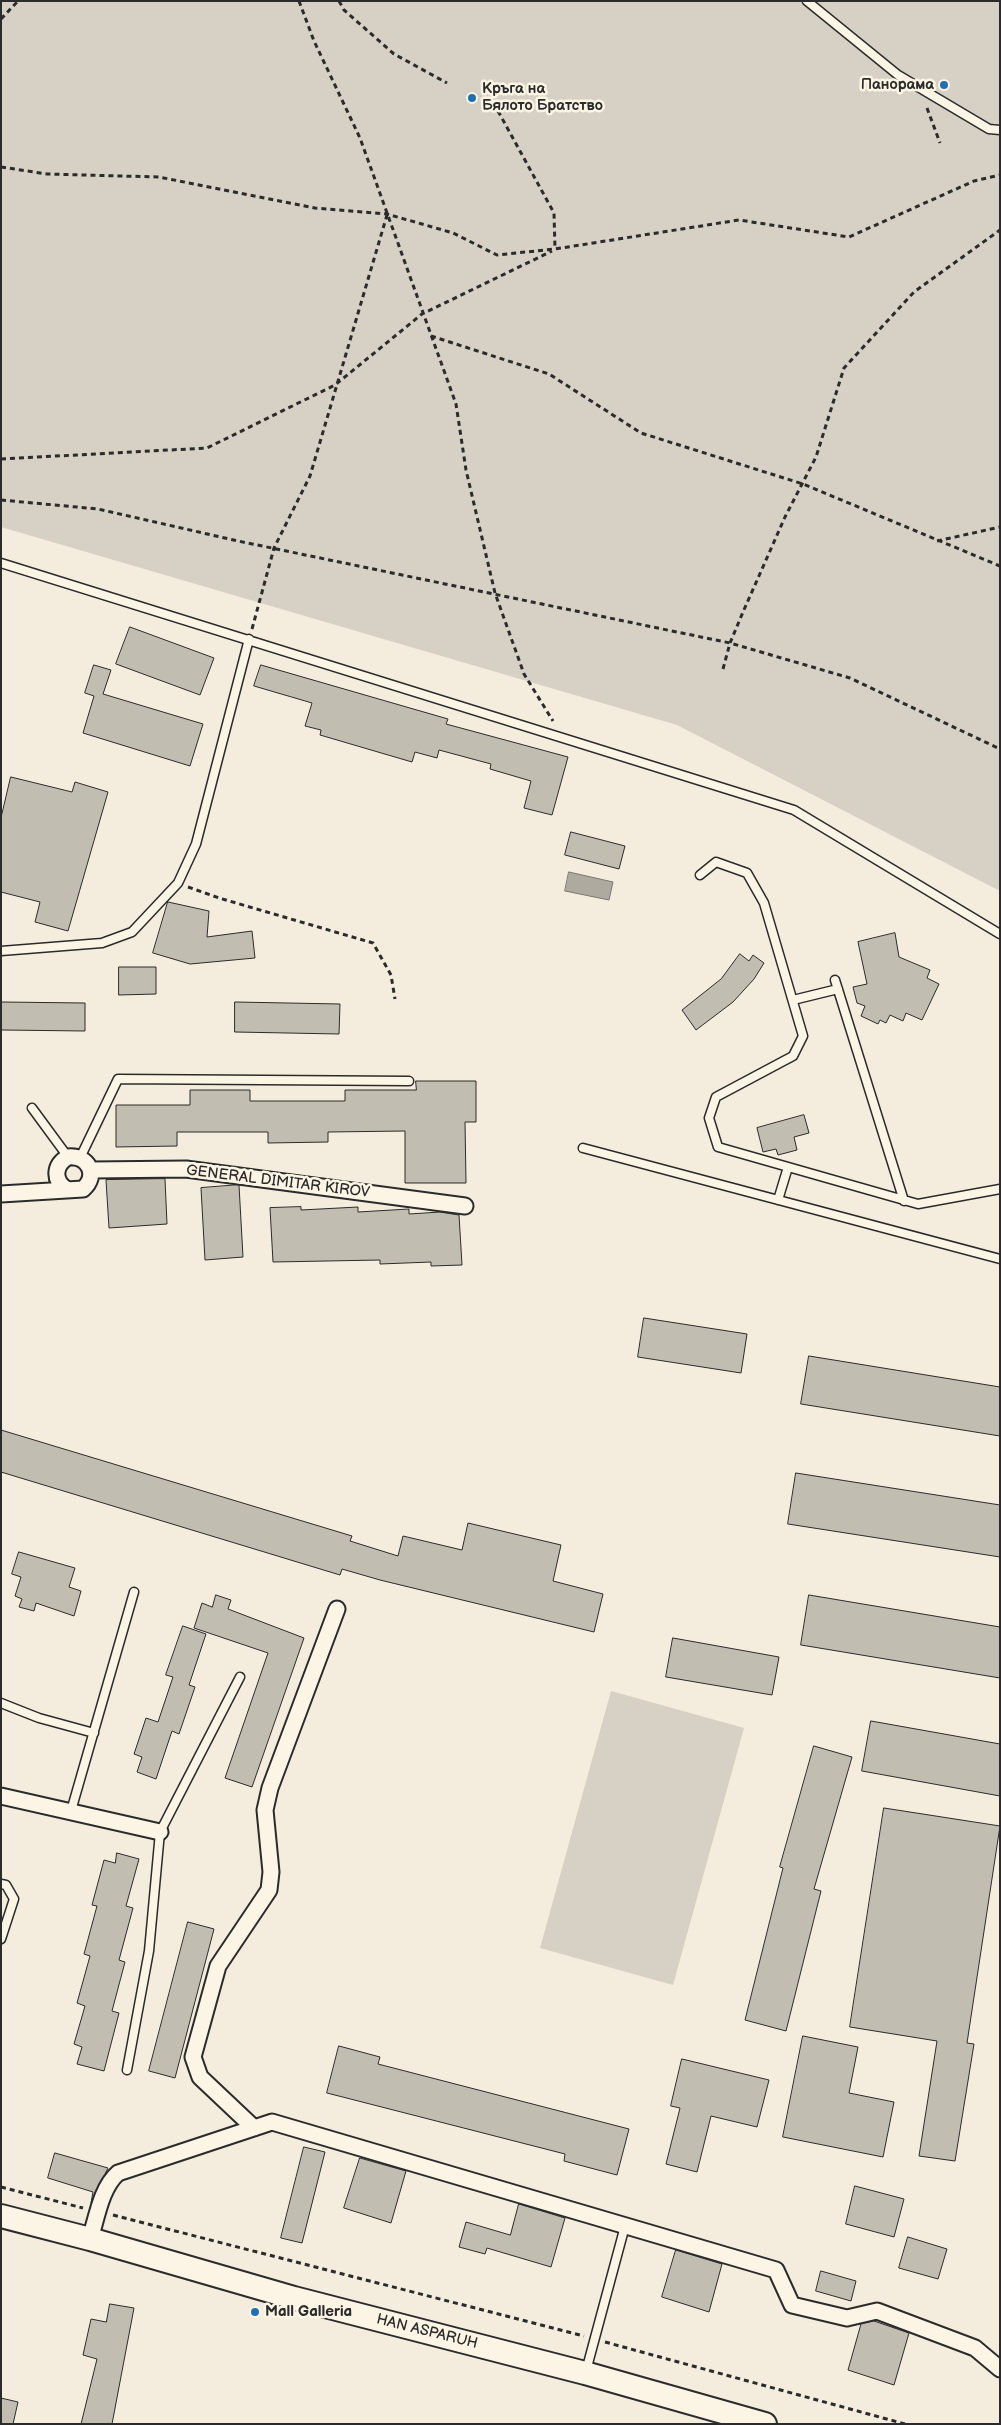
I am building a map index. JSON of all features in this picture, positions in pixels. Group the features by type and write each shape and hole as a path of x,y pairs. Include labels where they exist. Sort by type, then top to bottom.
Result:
{"main road":[{"name":"HAN ASPARUH","path":"1,2216 90,2238 294,2298 585,2373 765,2424"}],"street":[{"path":"74,1157 85,1160 90,1170 89,1180 83,1189 72,1191 66,1189 58,1181 57,1170 59,1164 74,1157"},
{"name":"GENERAL DIMITAR KIROV","path":"90,1170 186,1169 465,1206"},
{"path":"37,1192 57,1170"},
{"path":"1,1194 52,1192 66,1189"},
{"path":"254,2128 200,2077 193,2057 218,1966 269,1890 271,1872 265,1810 270,1788 337,1609"},
{"path":"1,1796 160,1832"},
{"path":"90,2238 110,2180 118,2173 272,2122 776,2270 792,2305 847,2318 877,2310 975,2348 1000,2369"}],"lane":[{"path":"807,1 898,76 989,129 1000,130"},
{"path":"1,563 794,810 1000,934"},
{"path":"1,951 102,943 132,932 178,883 196,844 249,639"},
{"path":"700,875 716,862 747,873 764,903 803,1036 793,1056 716,1097 708,1118 718,1148 918,1204 1000,1189"},
{"path":"835,980 904,1201"},
{"path":"793,1000 838,989"},
{"path":"32,1108 74,1157 118,1079 409,1081"},
{"path":"583,1148 1000,1259"},
{"path":"778,1200 788,1167"},
{"path":"71,1811 134,1592"},
{"path":"126,2070 149,1951 160,1832 240,1677"},
{"path":"1,1703 40,1718 94,1733"},
{"path":"1,1884 6,1885 14,1899 1,1938"},
{"path":"585,2373 625,2226"}],"path":[{"path":"1,19 18,1"},
{"path":"299,1 314,41 360,138 456,404 466,470 495,593 524,674 557,728"},
{"path":"339,1 344,10 394,54 447,83"},
{"path":"920,88 940,144"},
{"path":"498,111 554,213 555,249"},
{"path":"1,167 47,174 160,177 315,208 387,214 453,233 497,255 555,249 739,220 849,237 974,181 1000,175"},
{"path":"249,639 274,548 310,476 335,385 387,214"},
{"path":"723,668 730,643 785,517 816,457 844,368 914,292 1000,230"},
{"path":"1,459 207,448 335,385 422,314 555,249"},
{"path":"430,335 549,374 641,433 803,484 936,541 1000,566"},
{"path":"1,500 98,509 274,548 730,643 850,678 1000,749"},
{"path":"936,541 1000,527"},
{"path":"178,883 218,898 373,943 391,976 395,999"},
{"path":"1,2187 594,2339 905,2424"}],"shaded area":[{"path":"1,1 1000,1 1000,891 677,725 1,527"},
{"path":"569,872 613,882 609,900 565,891"},
{"path":"611,1691 744,1728 673,1985 540,1948"}],"building":[{"path":"130,627 214,658 200,695 116,664"},
{"path":"94,665 111,670 103,694 203,724 190,766 83,733 94,696 85,693"},
{"path":"261,665 448,719 446,724 568,757 552,815 524,808 531,781 490,769 491,764 439,750 437,758 415,752 412,762 320,735 321,730 305,726 312,703 254,686"},
{"path":"11,777 72,792 75,782 108,792 68,931 35,922 40,902 1,892 1,818"},
{"path":"571,832 625,846 619,869 565,855"},
{"path":"168,902 209,911 207,937 252,931 255,958 190,964 153,953"},
{"path":"895,933 899,957 930,970 927,978 939,984 922,1020 906,1013 903,1021 890,1015 886,1023 880,1020 878,1024 861,1016 865,1006 857,1003 853,987 867,984 858,942"},
{"path":"740,954 749,961 753,955 764,963 754,979 733,1002 696,1030 682,1010 721,979"},
{"path":"119,967 156,967 156,994 119,995"},
{"path":"1,1002 85,1003 85,1031 1,1030"},
{"path":"235,1002 340,1004 339,1034 235,1032"},
{"path":"416,1081 476,1081 476,1122 465,1122 466,1183 405,1183 405,1131 328,1132 328,1142 268,1143 268,1132 177,1132 177,1146 116,1147 116,1105 190,1105 190,1090 250,1090 250,1101 345,1101 345,1090 416,1090"},
{"path":"804,1115 809,1133 794,1137 797,1150 778,1155 776,1149 763,1152 757,1128"},
{"path":"165,1179 167,1224 109,1228 106,1180"},
{"path":"239,1185 243,1257 205,1260 201,1188"},
{"path":"301,1207 301,1210 358,1207 358,1212 409,1209 409,1214 440,1212 459,1215 462,1265 431,1266 431,1262 380,1264 380,1260 273,1262 270,1208"},
{"path":"644,1318 747,1334 741,1373 638,1357"},
{"path":"809,1356 1000,1387 1000,1436 801,1404"},
{"path":"1,1430 352,1536 350,1541 398,1556 403,1536 462,1550 468,1523 561,1545 553,1581 603,1594 594,1632 342,1569 340,1575 1,1472"},
{"path":"796,1473 1000,1505 1000,1557 788,1524"},
{"path":"19,1552 75,1568 69,1587 81,1591 74,1616 36,1603 34,1611 19,1607 22,1599 15,1596 21,1577 12,1574"},
{"path":"216,1595 231,1600 228,1609 304,1638 252,1787 225,1778 268,1653 194,1628 202,1603 212,1607"},
{"path":"809,1595 1000,1627 1000,1678 801,1645"},
{"path":"183,1626 206,1634 189,1685 195,1687 179,1734 172,1731 156,1779 137,1772 142,1757 134,1754 146,1718 158,1722 173,1677 166,1675"},
{"path":"673,1638 779,1657 772,1695 666,1677"},
{"path":"871,1721 1000,1744 1000,1796 862,1771"},
{"path":"814,1746 852,1757 814,1889 821,1891 786,2031 745,2020 783,1868 780,1867"},
{"path":"884,1808 1000,1826 967,2043 974,2044 955,2161 919,2156 937,2041 850,2027"},
{"path":"117,1853 139,1859 126,1906 133,1908 119,1960 125,1962 112,2011 119,2013 104,2071 77,2064 82,2047 74,2044 85,2006 77,2003 90,1956 84,1954 97,1906 92,1905 104,1860 115,1863"},
{"path":"188,1922 214,1929 175,2078 149,2071"},
{"path":"803,2036 858,2047 849,2093 894,2102 883,2157 783,2137"},
{"path":"339,2046 380,2057 378,2064 629,2129 617,2175 564,2161 565,2154 327,2093"},
{"path":"682,2059 769,2080 757,2127 711,2116 697,2172 666,2164 680,2108 671,2106"},
{"path":"304,2147 325,2152 302,2243 281,2238"},
{"path":"55,2153 108,2168 91,2203 93,2192 48,2178"},
{"path":"360,2158 406,2171 391,2223 344,2208"},
{"path":"855,2186 904,2199 894,2237 846,2224"},
{"path":"519,2204 565,2218 551,2267 487,2248 485,2254 459,2247 466,2222 510,2235"},
{"path":"908,2237 947,2249 938,2279 899,2268"},
{"path":"676,2250 722,2264 709,2312 662,2297"},
{"path":"821,2271 856,2281 851,2301 816,2291"},
{"path":"110,2304 134,2308 112,2424 81,2424 97,2359 83,2355 91,2319 106,2322"},
{"path":"874,2321 909,2333 894,2385 848,2370 861,2324"},
{"path":"1,2398 18,2402 13,2424 1,2424"}],"place":[{"name":"Панорама","path":"944,85"},
{"name":"Кръга на Бялото Братство","path":"472,98"},
{"name":"Mall Galleria","path":"255,2312"}]}
